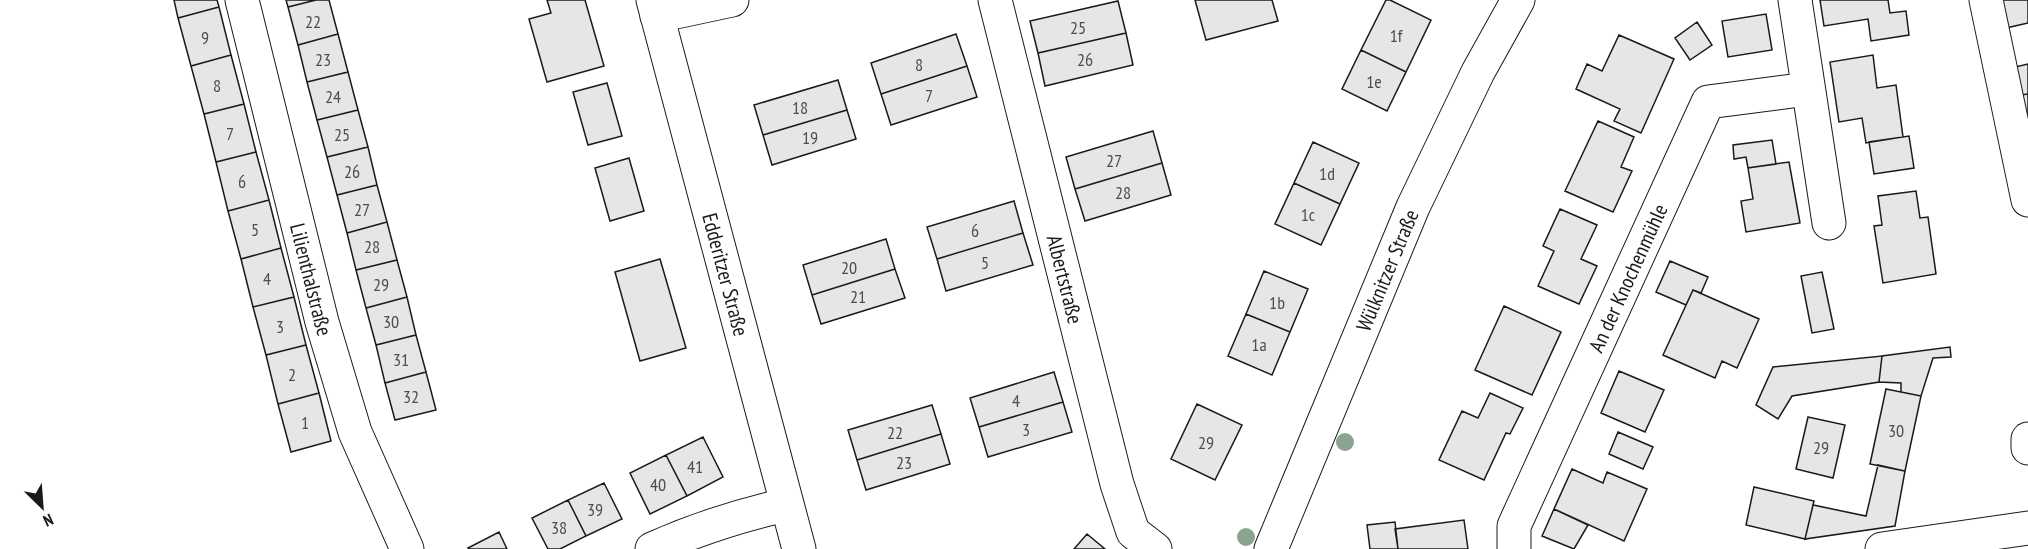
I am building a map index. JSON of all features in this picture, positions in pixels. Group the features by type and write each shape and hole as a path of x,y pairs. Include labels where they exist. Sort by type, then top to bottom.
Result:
{"street":[{"name":"Lilienthalstraße","path":"242,0 322,322 352,422 407,549"},
{"path":"655,8 732,0"},
{"name":"Albertstraße","path":"995,0 1117,484 1133,532 1155,549"},
{"name":"Wülknitzer Straße","path":"1271,549 1413,207 1478,72 1518,0"},
{"path":"1795,0 1829,223"},
{"path":"1986,0 2028,200"},
{"name":"Edderitzer Straße","path":"655,8 799,549"},
{"name":"An der Knochenmühle","path":"1514,549 1514,526 1708,102 1808,89"},
{"path":"2028,439 2028,448"},
{"path":"652,549 697,530 757,511 786,505"},
{"path":"1882,549 2028,528"}],"building":[{"path":"174,0 217,0 219,7 178,18"},
{"path":"286,0 316,0 288,7"},
{"path":"316,0 329,0 338,34 298,45 288,7"},
{"path":"547,0 585,0 604,66 547,82 529,19 551,13"},
{"path":"1195,0 1272,0 1278,21 1206,40"},
{"path":"1386,0 1431,20 1406,72 1361,50"},
{"path":"1820,0 1888,0 1890,13 1906,11 1909,35 1871,41 1868,19 1824,26"},
{"path":"2001,0 2028,0 2028,23 2006,28"},
{"path":"1118,1 1126,33 1038,53 1030,21"},
{"path":"219,7 231,55 191,66 178,18"},
{"path":"1766,14 1772,50 1728,57 1722,21"},
{"path":"1697,22 1712,45 1690,60 1675,38"},
{"path":"1126,33 1133,65 1045,86 1038,53"},
{"path":"338,34 348,72 307,82 298,45"},
{"path":"956,34 967,66 881,94 871,63"},
{"path":"1619,35 1674,59 1641,133 1614,121 1620,109 1576,89 1587,64 1602,71"},
{"path":"1361,50 1406,72 1387,111 1342,89"},
{"path":"231,55 244,104 204,114 191,66"},
{"path":"1873,55 1877,88 1896,85 1903,137 1866,143 1862,118 1839,122 1830,62"},
{"path":"2028,64 2028,94 2021,95 2015,67"},
{"path":"967,66 977,97 891,125 881,94"},
{"path":"348,72 358,110 317,120 307,82"},
{"path":"838,80 847,110 763,135 754,105"},
{"path":"607,83 622,136 588,145 573,92"},
{"path":"2028,94 2028,125 2021,95"},
{"path":"244,104 256,152 216,162 204,114"},
{"path":"358,110 368,147 327,157 317,120"},
{"path":"847,110 856,139 772,165 763,135"},
{"path":"1598,121 1634,137 1621,167 1632,171 1613,212 1565,191"},
{"path":"1153,131 1162,163 1075,189 1066,157"},
{"path":"1909,136 1914,168 1874,174 1869,142"},
{"path":"1772,140 1776,164 1748,168 1746,157 1734,159 1733,145"},
{"path":"1313,142 1359,163 1340,204 1294,183"},
{"path":"368,147 377,185 337,195 327,157"},
{"path":"256,152 269,200 228,211 216,162"},
{"path":"629,158 644,211 610,221 595,168"},
{"path":"1789,162 1800,223 1746,232 1741,201 1753,199 1748,168"},
{"path":"1162,163 1171,195 1085,221 1075,189"},
{"path":"1294,183 1340,204 1321,245 1275,224"},
{"path":"377,185 387,222 347,233 337,195"},
{"path":"1916,191 1920,218 1928,217 1936,274 1883,283 1874,226 1882,225 1878,196"},
{"path":"269,200 281,248 241,259 228,211"},
{"path":"1014,201 1023,233 937,259 927,227"},
{"path":"1560,209 1597,225 1581,259 1597,266 1579,304 1538,286 1554,251 1543,246"},
{"path":"387,222 397,260 356,270 347,233"},
{"path":"1023,233 1033,265 946,291 937,259"},
{"path":"886,239 895,269 812,295 803,265"},
{"path":"281,248 294,297 253,307 241,259"},
{"path":"660,259 686,348 640,361 615,272"},
{"path":"397,260 407,297 366,308 356,270"},
{"path":"1670,261 1708,277 1701,293 1693,290 1686,305 1656,292"},
{"path":"895,269 905,298 821,324 812,295"},
{"path":"1264,271 1308,289 1290,332 1246,314"},
{"path":"1822,272 1834,329 1812,333 1801,276"},
{"path":"1693,290 1759,319 1737,368 1722,361 1715,378 1663,355"},
{"path":"294,297 306,345 266,355 253,307"},
{"path":"407,297 416,335 376,345 366,308"},
{"path":"1504,306 1561,332 1532,395 1475,370"},
{"path":"1246,314 1290,332 1272,375 1228,356"},
{"path":"416,335 426,372 385,383 376,345"},
{"path":"306,345 319,393 278,404 266,355"},
{"path":"1950,347 1951,357 1933,358 1921,396 1901,392 1901,383 1879,382 1882,356"},
{"path":"1882,356 1879,382 1792,396 1778,419 1756,405 1773,367"},
{"path":"1619,371 1664,390 1645,432 1601,413"},
{"path":"426,372 436,410 395,420 385,383"},
{"path":"1054,372 1063,402 979,427 970,398"},
{"path":"1886,389 1921,396 1905,471 1870,464"},
{"path":"319,393 331,441 291,452 278,404"},
{"path":"1490,393 1523,408 1510,434 1506,433 1484,480 1439,460 1462,411 1478,418"},
{"path":"1063,402 1072,432 988,457 979,427"},
{"path":"1197,404 1242,425 1215,480 1171,459"},
{"path":"932,405 941,434 857,460 848,430"},
{"path":"1808,417 1845,425 1833,478 1796,469"},
{"path":"1618,432 1653,447 1643,469 1609,454"},
{"path":"941,434 950,464 866,490 857,460"},
{"path":"703,437 723,477 687,496 666,455"},
{"path":"666,455 687,496 650,514 630,473"},
{"path":"1878,465 1905,471 1895,526 1805,539 1813,505 1866,516"},
{"path":"1572,469 1603,483 1607,472 1647,489 1624,541 1554,509"},
{"path":"604,483 622,519 586,536 568,500"},
{"path":"1754,487 1814,501 1805,539 1746,525"},
{"path":"568,500 586,536 560,549 548,549 532,518"},
{"path":"1554,509 1588,525 1574,549 1542,536"},
{"path":"1464,520 1468,549 1398,549 1395,529"},
{"path":"1395,522 1398,549 1370,549 1367,525"},
{"path":"499,532 507,549 468,548"},
{"path":"1087,534 1105,549 1074,549"}]}
